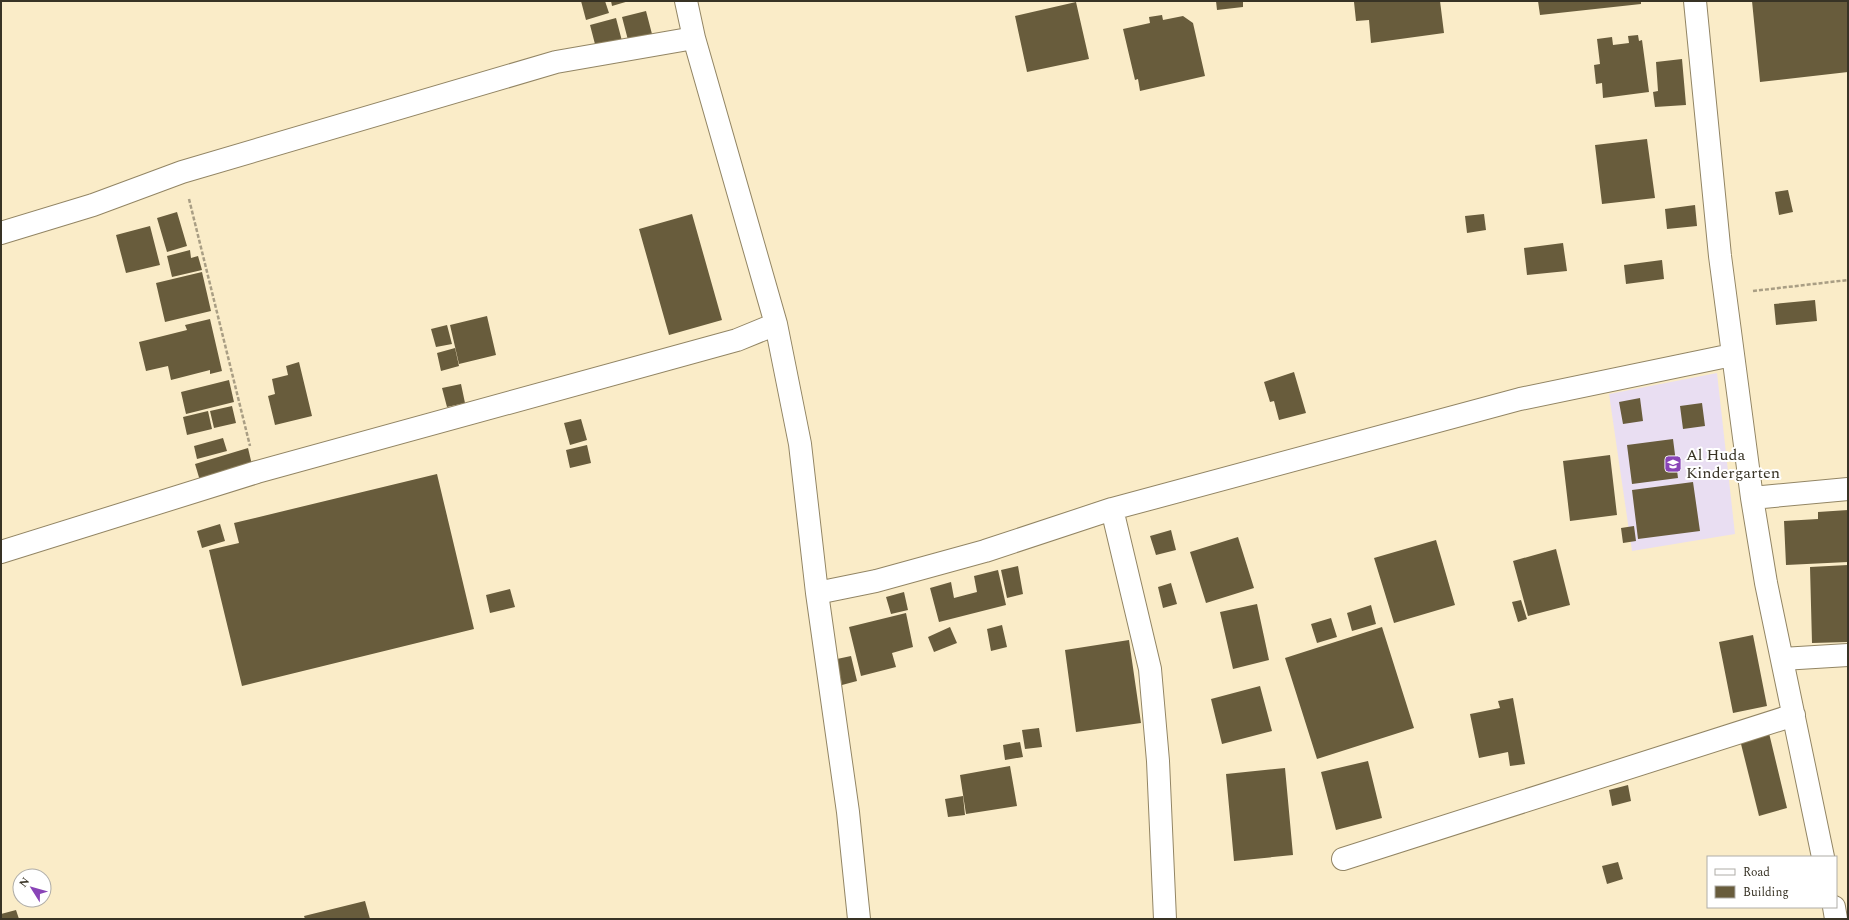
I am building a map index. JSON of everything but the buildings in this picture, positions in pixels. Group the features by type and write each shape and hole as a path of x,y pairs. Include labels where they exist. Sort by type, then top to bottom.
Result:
{"street":[{"path":"686,1 694,38 776,324 800,444 817,593 848,812 858,919"},
{"path":"1695,1 1725,294 1752,498 1766,583 1823,856"},
{"path":"1,233 93,205 182,172 556,62 694,38"},
{"path":"1,552 256,472 737,340 776,324"},
{"path":"817,593 884,579 985,550 1112,510 1520,399 1732,355"},
{"path":"1752,498 1848,489"},
{"path":"1112,510 1150,669 1158,761 1165,919"},
{"path":"1782,659 1848,655"},
{"path":"1343,859 1794,714"},
{"path":"1834,908 1836,919"}],"path":[{"path":"182,172 256,472"},
{"path":"1725,294 1848,280"}],"shaded area":[{"name":"Al Huda Kindergarten","path":"1717,373 1735,534 1632,551 1609,394"}],"place":[{"name":"Al Huda Kindergarten","path":"1673,464"}]}
